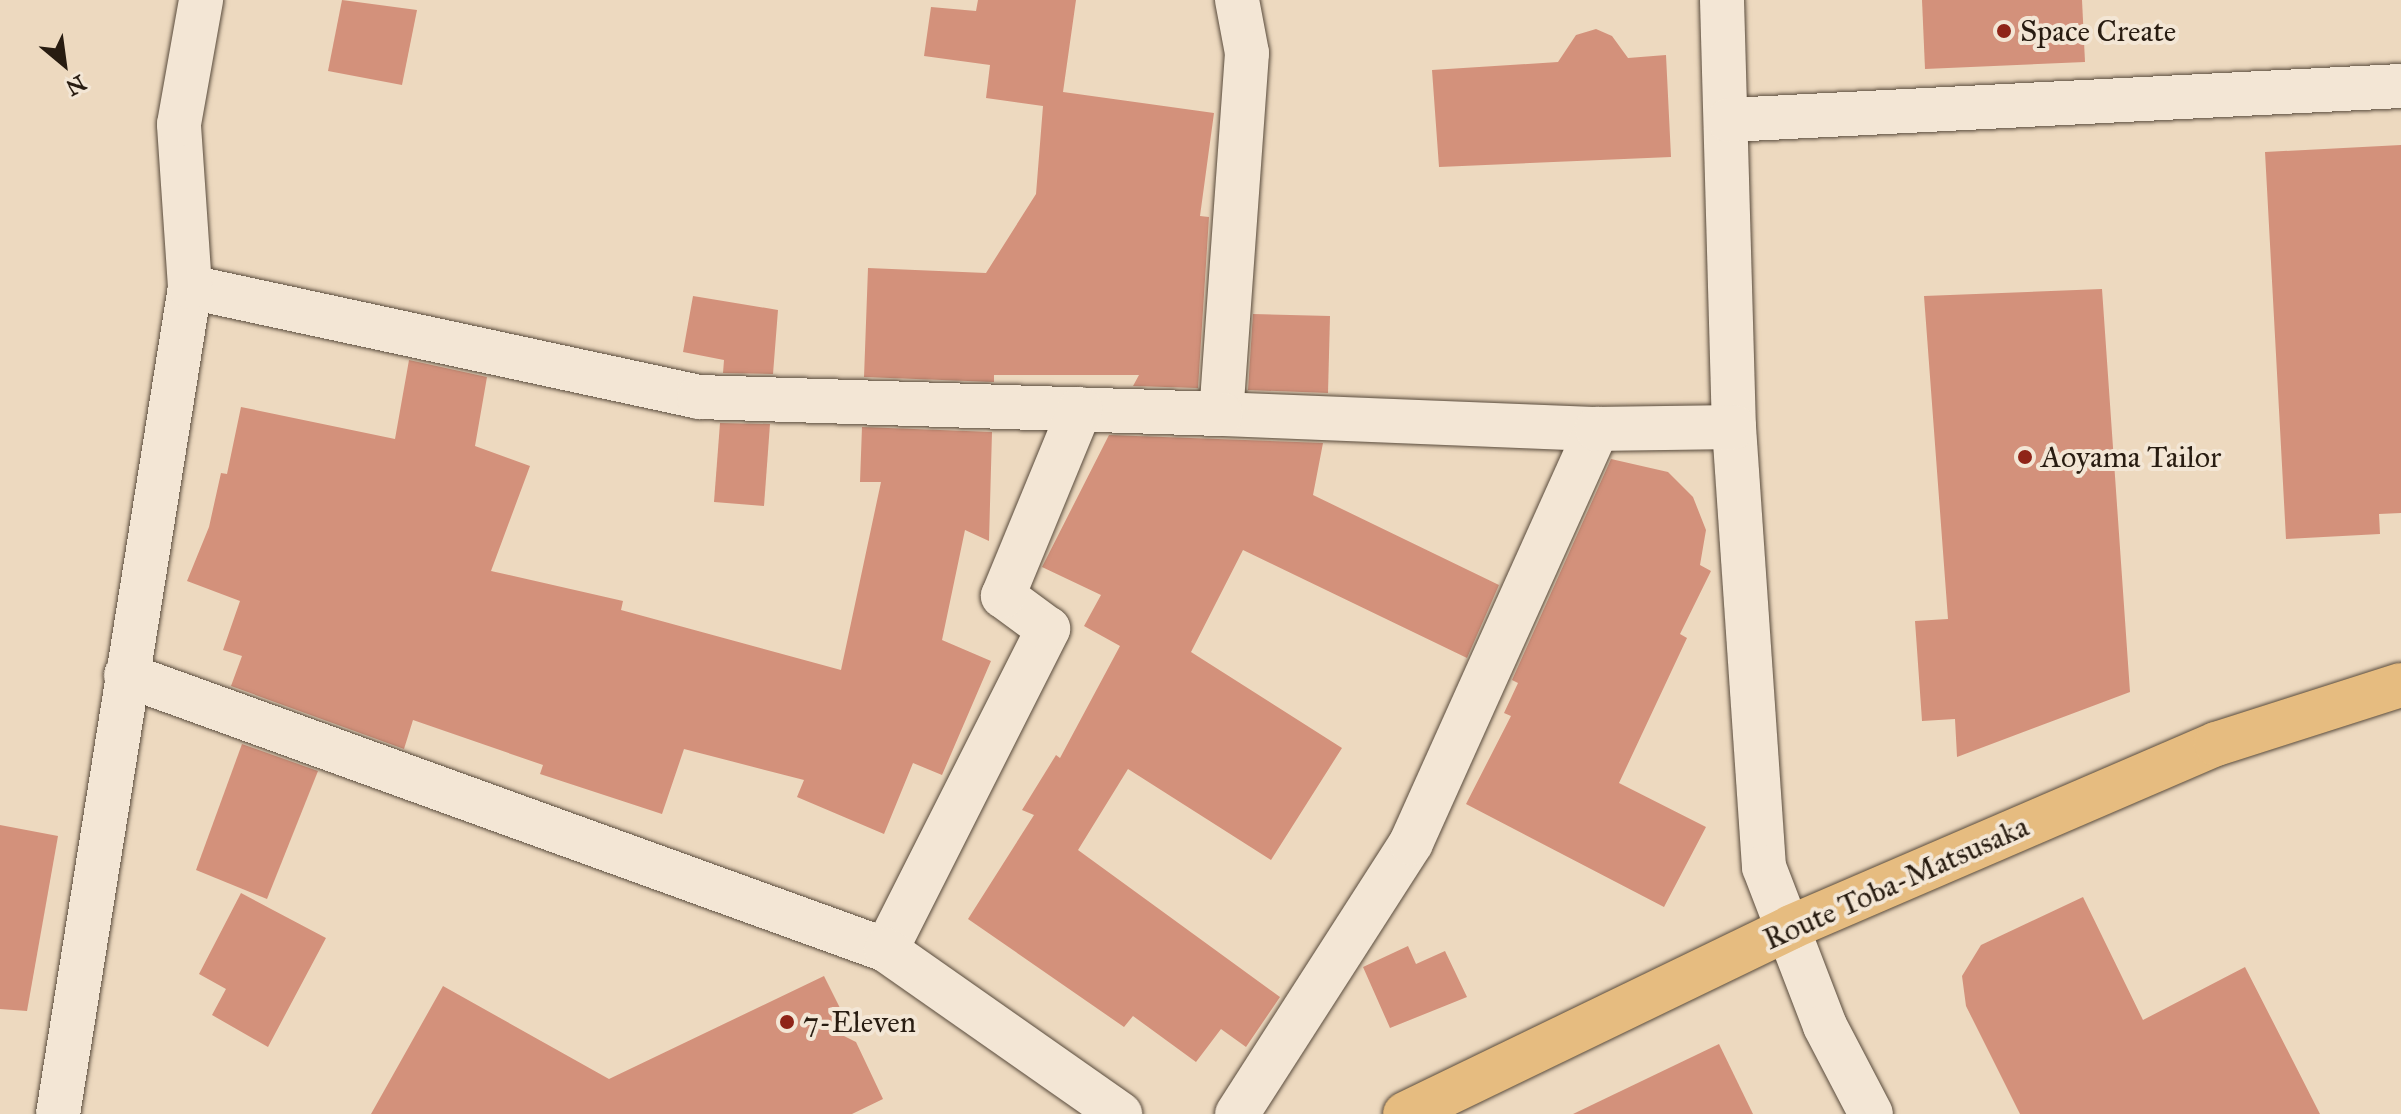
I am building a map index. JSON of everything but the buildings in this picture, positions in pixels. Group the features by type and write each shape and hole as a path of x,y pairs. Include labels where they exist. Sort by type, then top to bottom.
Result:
{"main road":[{"name":"Route Toba-Matsusaka","path":"1405,1114 1791,927 2216,744 2401,685"}],"street":[{"path":"58,1114 190,287 179,124 201,0"},
{"path":"1221,414 1247,53 1237,0"},
{"path":"1722,0 1729,120 1734,427 1764,867 1791,927 1825,1026 1871,1114"},
{"path":"1729,120 2401,86"},
{"path":"190,287 699,397 1597,429 1734,427"},
{"path":"886,950 1048,629 1003,596 1080,409"},
{"path":"1237,1114 1411,843 1597,429"},
{"path":"126,675 886,950 1120,1114"}],"place":[{"name":"Space Create","path":"2004,31"},
{"name":"Aoyama Tailor","path":"2025,457"},
{"name":"7-Eleven","path":"787,1022"}]}
